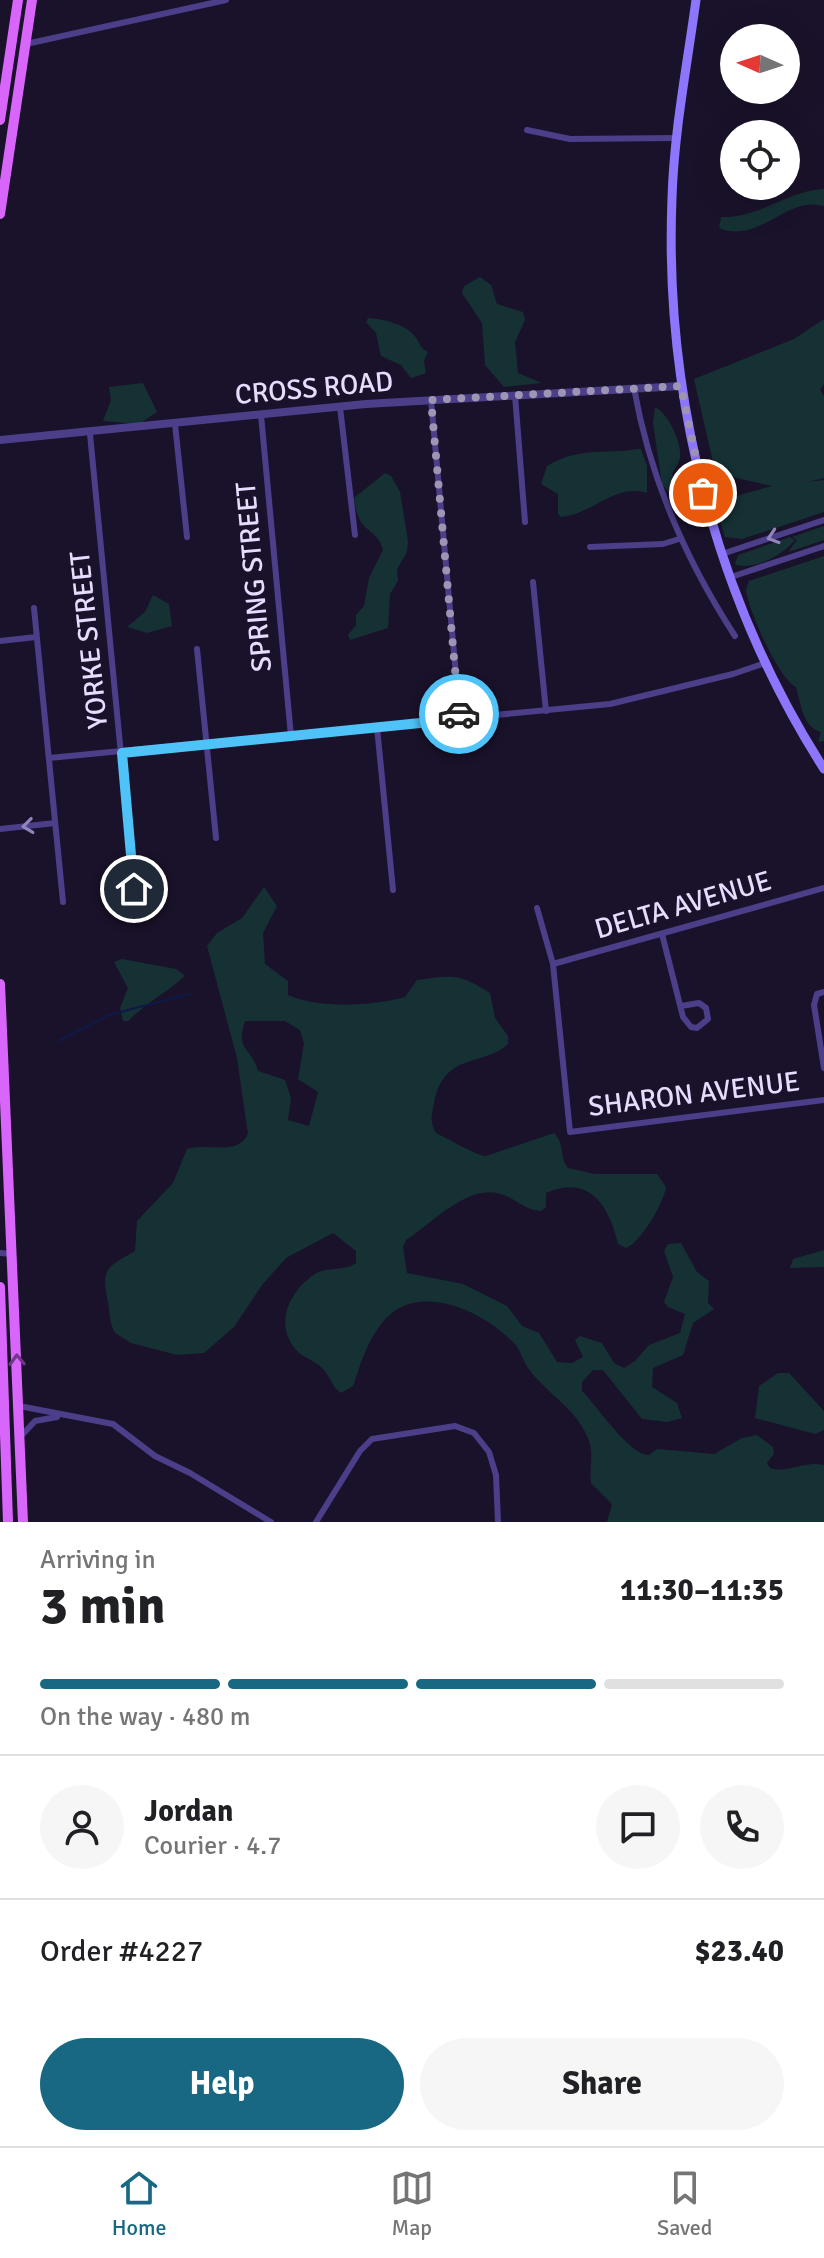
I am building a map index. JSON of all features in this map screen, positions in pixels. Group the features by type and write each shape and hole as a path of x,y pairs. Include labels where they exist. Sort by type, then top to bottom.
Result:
{"main road":[{"path":"0,120 18,0"},
{"path":"0,214 32,0"},
{"path":"696,0 676,138 671,264 681,386 700,480 722,554 765,663 824,769"},
{"path":"0,984 4,1136 13,1254 23,1522"},
{"path":"0,1287 8,1522"}],"street":[{"path":"26,44 226,0"},
{"path":"527,130 570,139 676,138"},
{"name":"CROSS ROAD","path":"0,440 90,434 340,407 681,386"},
{"path":"634,388 661,495 679,539 735,636"},
{"path":"515,395 525,522"},
{"path":"431,400 460,719"},
{"path":"340,407 355,535"},
{"name":"SPRING STREET","path":"261,415 291,736"},
{"path":"175,424 187,537"},
{"name":"YORKE STREET","path":"90,434 134,889"},
{"path":"722,554 824,520"},
{"path":"590,547 663,544 679,539"},
{"path":"731,577 824,546"},
{"path":"533,582 546,711"},
{"path":"34,608 63,902"},
{"path":"0,641 36,637"},
{"path":"197,649 216,838"},
{"path":"49,758 546,711 638,699 765,663"},
{"path":"377,727 393,890"},
{"path":"0,829 55,823"},
{"name":"DELTA AVENUE","path":"553,964 824,888"},
{"path":"537,908 553,964"},
{"path":"662,934 683,1017 691,1027 704,1025 708,1019 706,1008 699,1003 681,1006"},
{"name":"SHARON AVENUE","path":"553,964 569,1131 599,1131 824,1100"},
{"path":"824,992 814,998 820,1016 824,1068"},
{"path":"0,1253 13,1254"},
{"path":"19,1406 60,1417 113,1424 155,1456 190,1473 271,1522"},
{"path":"20,1443 24,1429 35,1421 60,1417"},
{"path":"316,1522 360,1451 372,1439 455,1426 474,1433 489,1452 496,1475 498,1522"},
{"path":"7,1482 21,1480"}],"green space":[{"path":"824,189 824,206 810,204 797,207 747,230 719,228 721,217 749,213 783,200 800,200 800,194"},
{"path":"480,277 491,285 497,304 523,312 525,320 515,342 518,373 542,383 504,387 485,365 482,323 462,293 464,286"},
{"path":"368,318 394,323 412,333 428,352 424,361 426,373 411,378 401,365 381,356 376,333 366,322"},
{"path":"824,319 824,384 820,390 824,396 824,478 808,482 824,480 824,512 742,539 725,537 714,502 772,486 728,476 714,467 694,379 794,339"},
{"path":"143,383 157,412 139,424 103,421 111,400 109,387"},
{"path":"655,407 665,415 676,437 680,457 672,475 689,490 688,503 679,505 662,484 653,423"},
{"path":"641,449 647,466 647,493 635,491 614,495 583,511 561,517 558,514 558,494 541,484 547,466 570,456"},
{"path":"385,473 391,476 400,492 407,552 397,569 398,581 390,594 388,628 350,640 348,635 356,625 356,615 364,606 369,578 383,550 380,542 359,519 354,498"},
{"path":"824,526 824,540 788,552 797,540 792,537"},
{"path":"790,537 795,540 768,560 750,566 735,564 738,555"},
{"path":"824,556 824,741 818,742 821,732 806,720 796,687 773,658 758,628 746,590 749,581"},
{"path":"153,595 169,604 172,626 147,633 127,627 145,612"},
{"path":"264,887 277,906 263,933 265,964 288,981 288,995 301,999 346,1005 377,1002 405,997 417,980 447,977 463,979 490,993 495,1018 508,1036 508,1044 446,1075 439,1086 432,1111 436,1133 486,1156 554,1133 560,1141 568,1168 595,1174 657,1174 666,1187 650,1222 638,1239 626,1248 618,1244 603,1206 595,1197 574,1187 546,1193 546,1207 541,1211 530,1209 501,1194 476,1194 450,1207 406,1240 403,1247 407,1273 463,1284 507,1306 522,1326 539,1333 557,1362 572,1363 583,1357 575,1340 580,1336 602,1343 614,1363 624,1368 649,1345 680,1333 685,1314 664,1302 673,1277 664,1251 668,1244 681,1243 697,1272 709,1281 708,1303 714,1309 693,1323 683,1355 653,1368 652,1387 677,1403 682,1418 667,1422 642,1419 603,1370 593,1370 582,1382 582,1391 623,1439 641,1453 649,1455 657,1449 714,1454 742,1438 757,1435 773,1447 774,1454 767,1463 770,1468 824,1465 824,1522 607,1522 612,1504 591,1483 590,1446 578,1421 538,1381 512,1341 482,1318 446,1304 427,1301 409,1304 393,1312 370,1341 353,1386 341,1393 320,1366 298,1352 290,1342 285,1321 291,1300 305,1281 325,1270 356,1263 356,1251 333,1233 286,1258 262,1285 234,1327 204,1353 177,1355 131,1343 115,1333 106,1275 112,1265 135,1251 137,1221 173,1183 187,1149 229,1147 243,1141 248,1134 237,1058 207,946 217,933 242,918","holes":["245,1021 285,1021 300,1030 304,1043 298,1079 318,1092 309,1126 288,1120 291,1098 285,1080 258,1071 243,1043"]},
{"path":"122,959 176,969 185,976 128,1021 123,1021 120,1008 128,988 114,962"},
{"path":"824,1250 824,1267 790,1268 793,1259"},
{"path":"778,1373 789,1373 824,1411 824,1430 815,1434 755,1418 759,1386"}],"waterway":[{"path":"58,1041 109,1015 189,994"}],"way so far":[{"path":"459,714 431,400 681,386 703,493"}],"route":[{"path":"134,889 122,753 460,719 459,714"}]}
